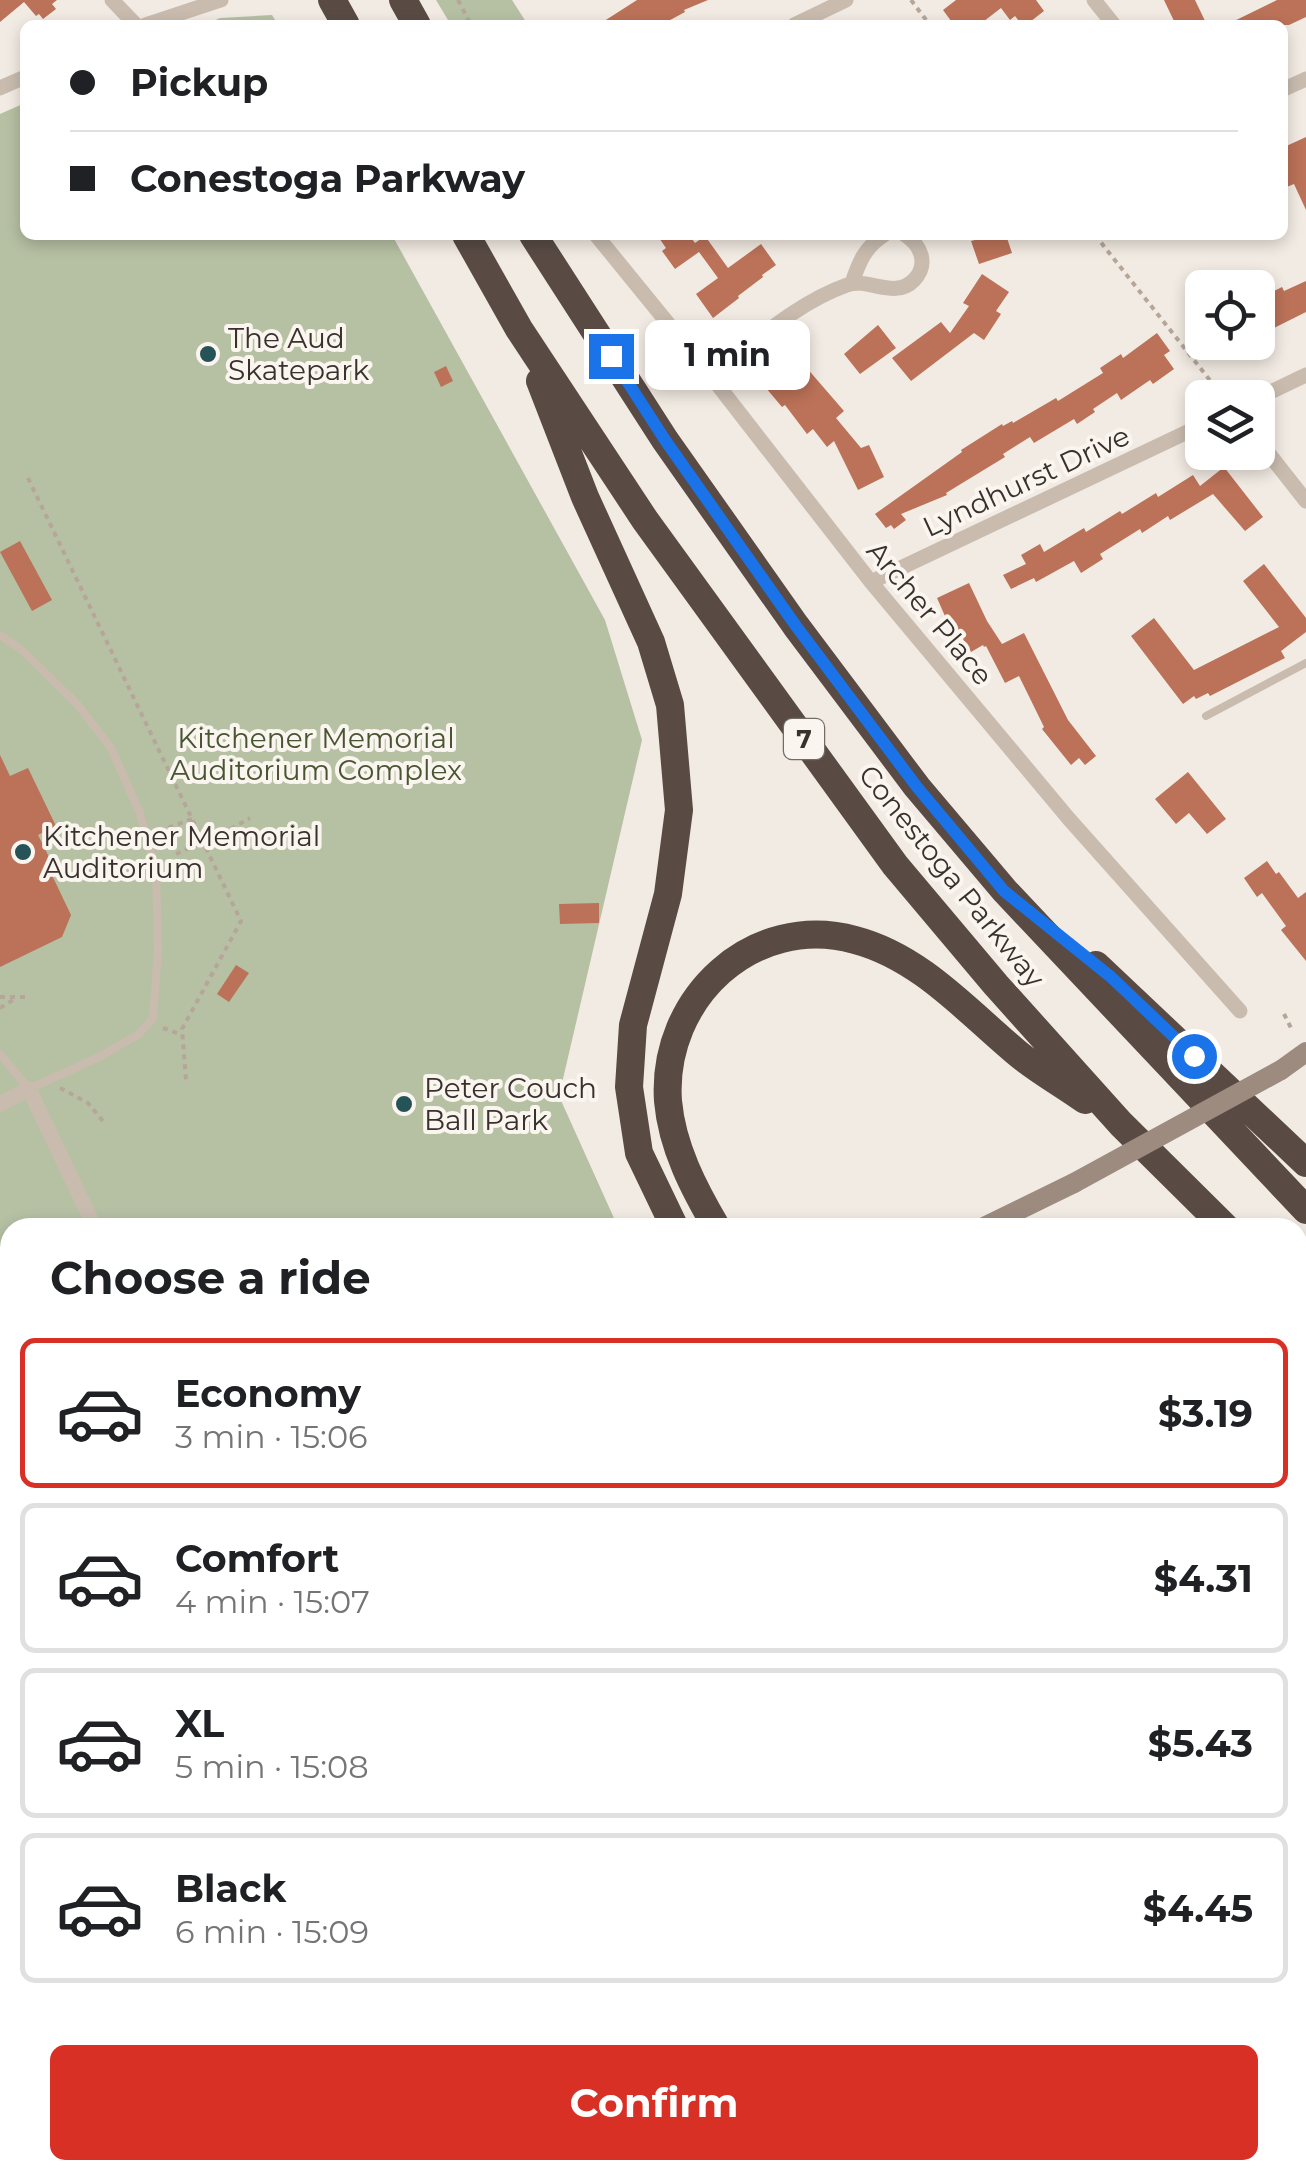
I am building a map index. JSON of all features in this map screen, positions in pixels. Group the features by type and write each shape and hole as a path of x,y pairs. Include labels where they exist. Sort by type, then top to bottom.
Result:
{"highway":[{"name":"Conestoga Parkway","path":"469,240 519,329 645,520 895,865 996,985 1122,1124 1216,1218"},
{"name":"Conestoga Parkway","path":"536,240 665,440 917,787 1004,891 1306,1210"},
{"path":"519,329 585,497 651,642 670,705 679,810 668,894 633,1025 629,1087 639,1153 670,1218"},
{"path":"1004,891 1111,977 1306,1162"},
{"path":"712,1218 686,1168 674,1134 668,1101 669,1067 679,1032 695,999 727,965 780,938 814,934 854,939 884,950 939,984 1020,1055 1122,1124"}],"main road":[{"path":"1003,1218 1074,1184 1306,1052"}],"street":[{"path":"112,0 131,20"},
{"path":"160,20 221,0"},
{"path":"804,20 846,0"},
{"path":"1094,0 1110,20"},
{"name":"Archer Place","path":"600,240 872,582 1070,818 1240,1011"},
{"path":"852,282 862,256 876,240"},
{"path":"710,376 807,303 852,282 894,290 913,282 923,255 912,240"},
{"path":"1275,390 1306,374"},
{"name":"Lyndhurst Drive","path":"872,582 1185,432"},
{"path":"1275,462 1306,501"},
{"path":"0,1104 29,1089 90,1218"}],"lane":[{"path":"0,634 77,704 111,748 140,812 156,871 158,950 152,1018 139,1034 29,1089 0,1054"},
{"path":"1206,716 1306,663"}],"path":[{"path":"911,0 926,20"},
{"path":"1100,240 1210,380"},
{"path":"28,478 241,921 182,1029 186,1080"},
{"path":"176,854 250,818"},
{"path":"156,832 192,820"},
{"path":"0,997 27,998"},
{"path":"0,1008 15,998"},
{"path":"1284,1014 1292,1030"},
{"path":"161,1027 182,1034"},
{"path":"48,1081 88,1103 103,1120"}],"green space":[{"path":"436,0 512,0 525,20 448,20"},
{"path":"272,15 275,20 215,20"},
{"name":"Kitchener Memorial Auditorium Complex","path":"20,105 20,240 395,240 605,620 642,740 559,1096 614,1218 0,1218 0,114"}],"building":[{"path":"0,0 57,0 52,4 56,9 43,19 24,2 0,22"},
{"path":"637,0 708,0 670,20 606,20"},
{"path":"956,0 1036,0 1044,11 1032,20 1018,20 1015,16 1010,20 1001,8 985,20 950,20 943,10"},
{"path":"1164,0 1195,0 1205,20 1177,20"},
{"path":"1277,0 1306,0 1306,17 1289,25 1288,20 1236,20"},
{"path":"1306,137 1306,210 1294,184 1288,186 1288,145"},
{"path":"660,240 708,240 728,268 761,244 776,265 713,318 696,294 718,278 699,252 675,269 662,251 666,248"},
{"path":"1008,240 1012,253 979,264 971,241"},
{"path":"982,274 1009,292 996,311 1001,314 984,340 974,333 911,381 892,358 941,322 950,333 969,306 963,303"},
{"path":"1306,281 1306,312 1275,328 1275,290 1282,287 1284,291"},
{"path":"878,325 896,348 860,374 844,354"},
{"path":"1157,333 1170,351 1164,355 1174,369 1153,384 1150,380 1121,400 1117,393 1077,424 1074,419 1034,443 1030,437 947,495 901,514 906,520 894,529 891,525 886,528 875,514 961,450 1002,424 1013,423 1056,398 1058,401 1103,373 1100,368 1121,354 1123,358"},
{"path":"799,359 844,411 836,418 861,448 869,445 884,477 858,490 834,441 827,447 813,429 807,434 766,388"},
{"path":"446,366 453,381 441,387 434,372"},
{"path":"1220,470 1226,470 1263,517 1245,531 1213,494 1170,520 1168,516 1142,533 1140,529 1100,554 1103,559 1081,573 1074,561 1036,582 1034,578 1011,589 1003,575 1026,564 1021,555 1040,544 1044,552 1156,493 1158,497 1193,475 1200,486"},
{"path":"20,541 52,600 32,611 0,552"},
{"path":"1264,564 1306,618 1306,632 1281,651 1285,658 1210,696 1194,696 1183,704 1131,636 1154,618 1194,670 1279,627 1243,581"},
{"path":"969,583 1002,644 1024,633 1068,720 1096,756 1085,765 1079,758 1071,765 1042,729 1019,676 1005,683 986,646 971,652 952,621 948,623 937,598"},
{"name":"Kitchener Memorial Auditorium","path":"0,755 10,776 28,768 56,826 38,835 71,915 62,937 0,967"},
{"path":"1188,772 1226,819 1207,834 1189,813 1176,824 1155,799"},
{"path":"1267,861 1298,898 1306,892 1306,961 1281,930 1286,926 1262,893 1257,897 1244,878"},
{"path":"599,903 599,923 560,924 559,904"},
{"path":"236,965 249,973 229,1002 217,994"}],"place":[{"name":"The Aud Skatepark","path":"208,354"},
{"name":"Kitchener Memorial Auditorium","path":"23,852"},
{"name":"Peter Couch Ball Park","path":"404,1104"}],"route":[{"path":"611,356 796,626 917,787 1004,891 1111,977 1194,1056"}]}
